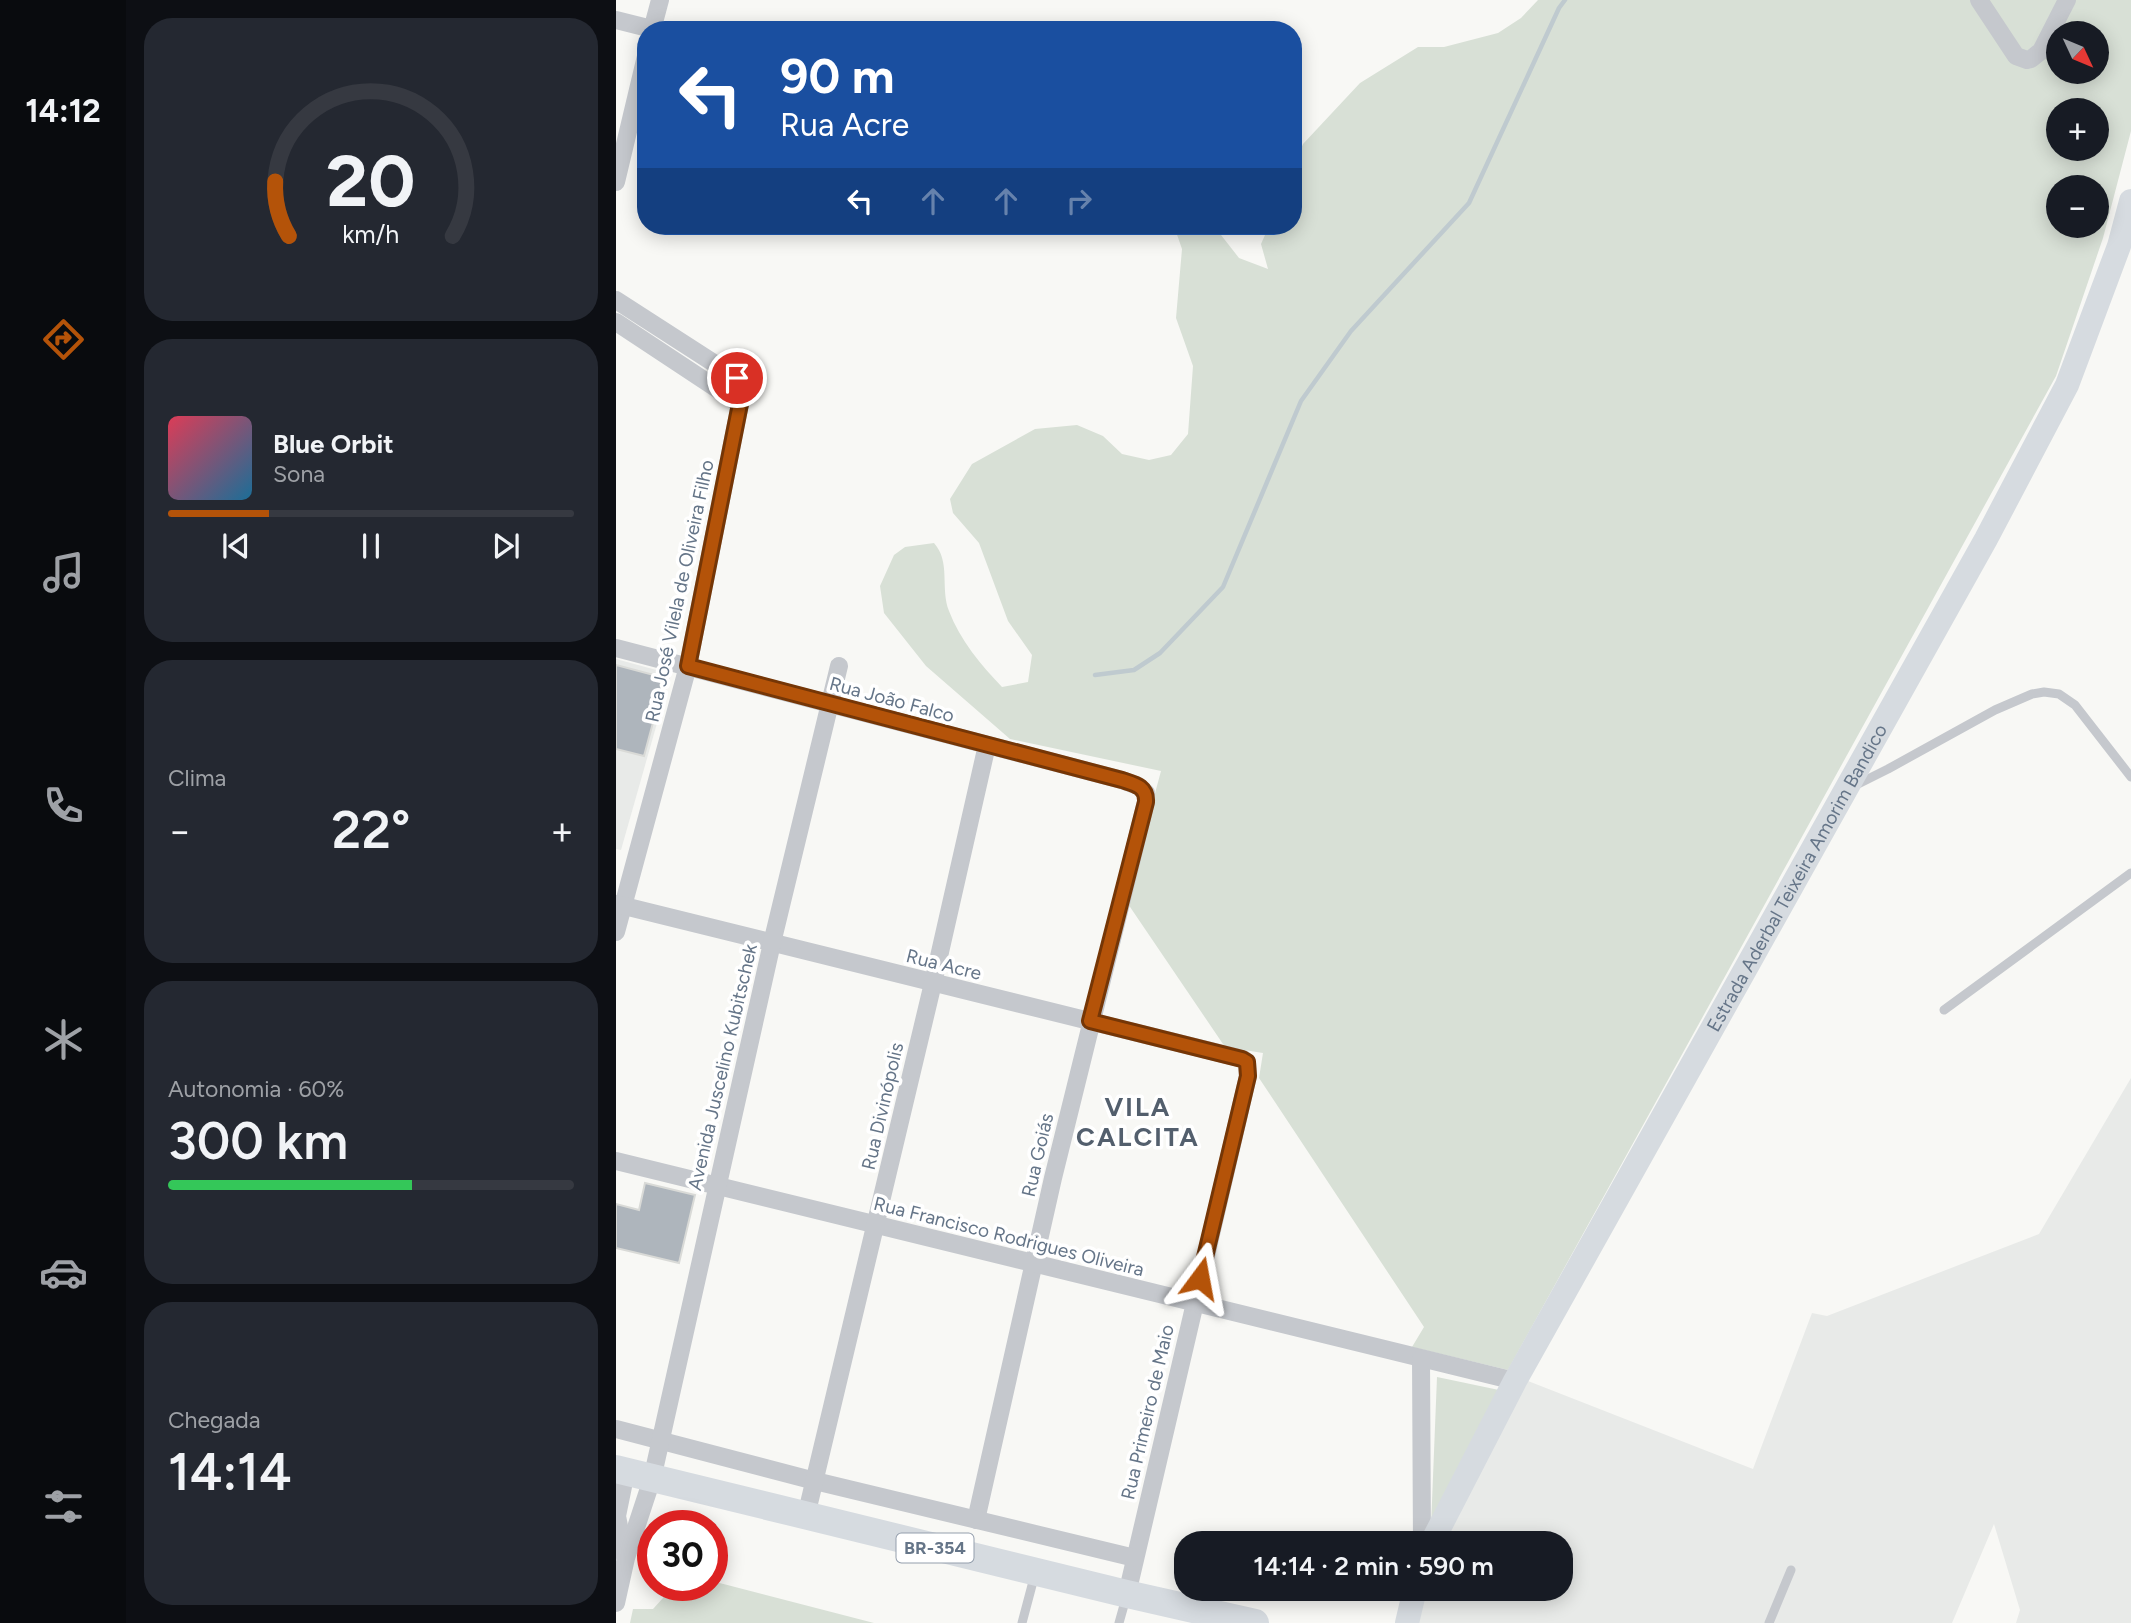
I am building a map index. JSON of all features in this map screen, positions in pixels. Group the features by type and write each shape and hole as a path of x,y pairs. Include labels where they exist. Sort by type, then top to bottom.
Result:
{"main road":[{"name":"Estrada Aderbal Teixeira Amorim Bandico","path":"1437,1531 1515,1381 1986,539 2067,385 2119,246 2131,201"},
{"name":"BR-354","path":"631,1473 1255,1623"},
{"path":"1407,1623 1412,1601"}],"street":[{"path":"654,21 660,0"},
{"path":"1979,0 2016,56 2027,60 2041,51 2067,0"},
{"path":"616,20 637,26"},
{"path":"616,182 623,118 637,80"},
{"name":"Rua José Vilela de Oliveira Filho","path":"616,300 737,378 740,404 688,666 620,905 616,932"},
{"path":"616,322 740,404"},
{"name":"Rua João Falco","path":"616,648 1138,786 1146,793 1146,802"},
{"name":"Avenida Juscelino Kubitschek","path":"631,1473 660,1439 772,943 839,666"},
{"name":"Rua Divinópolis","path":"806,1516 987,745"},
{"name":"Rua Goiás","path":"976,1520 1090,1021 1146,802"},
{"name":"Rua Acre","path":"620,905 1242,1059 1248,1065 1248,1076"},
{"name":"Rua Primeiro de Maio","path":"1127,1594 1248,1076"},
{"name":"Rua Francisco Rodrigues Oliveira","path":"616,1161 1515,1381"},
{"path":"1420,1359 1422,1531"},
{"path":"616,1429 815,1481 1135,1558"},
{"path":"626,1558 617,1516 631,1473"},
{"path":"616,1603 626,1558 631,1473"}],"lane":[{"path":"1845,790 1995,710 2032,694 2044,692 2059,694 2075,705 2131,778"},
{"path":"1944,1010 2131,873"},
{"path":"1769,1623 1791,1570"},
{"path":"1022,1623 1035,1572"},
{"path":"1119,1623 1127,1594"}],"shaded area":[{"path":"1538,0 2131,0 2131,131 2109,215 2109,175 2046,175 2046,238 2103,238 2056,376 1508,1370 1412,1347 1424,1327 1259,1078 1263,1053 1225,1047 1126,901 1161,771 1010,739 926,666 884,613 880,586 894,555 905,547 934,543 944,567 946,602 965,642 1002,687 1028,682 1032,655 1008,621 979,543 953,513 950,499 972,464 1035,429 1077,425 1103,436 1122,454 1149,460 1171,455 1188,434 1193,366 1176,318 1182,249 1177,235 1221,235 1239,258 1268,269 1261,244 1265,235 1302,235 1303,144 1360,83 1418,47 1444,47 1498,33 1521,18"},
{"path":"616,659 671,674 621,850 616,849"},
{"path":"2131,1078 2131,1623 2016,1623 2020,1610 1994,1524 1952,1623 1413,1623 1419,1601 1573,1601 1573,1531 1443,1531 1528,1381 1753,1469 1812,1313 1827,1316 2039,1234"},
{"path":"1437,1377 1499,1390 1431,1527"},
{"path":"728,1585 874,1623 630,1623 633,1609 653,1609 660,1601 728,1601"}],"building":[{"path":"616,665 665,678 644,756 616,749"},
{"path":"645,1183 695,1195 679,1263 616,1248 616,1204 639,1210"}],"waterway":[{"path":"1095,675 1134,670 1160,653 1223,587 1301,401 1351,331 1469,203 1565,0"}],"district":[{"name":"VILA CALCITA","path":"1138,1122"}],"route":[{"path":"737,378 740,404 688,666 1122,780 1143,789 1146,802 1090,1021 1247,1062 1248,1076 1200,1278"}]}
